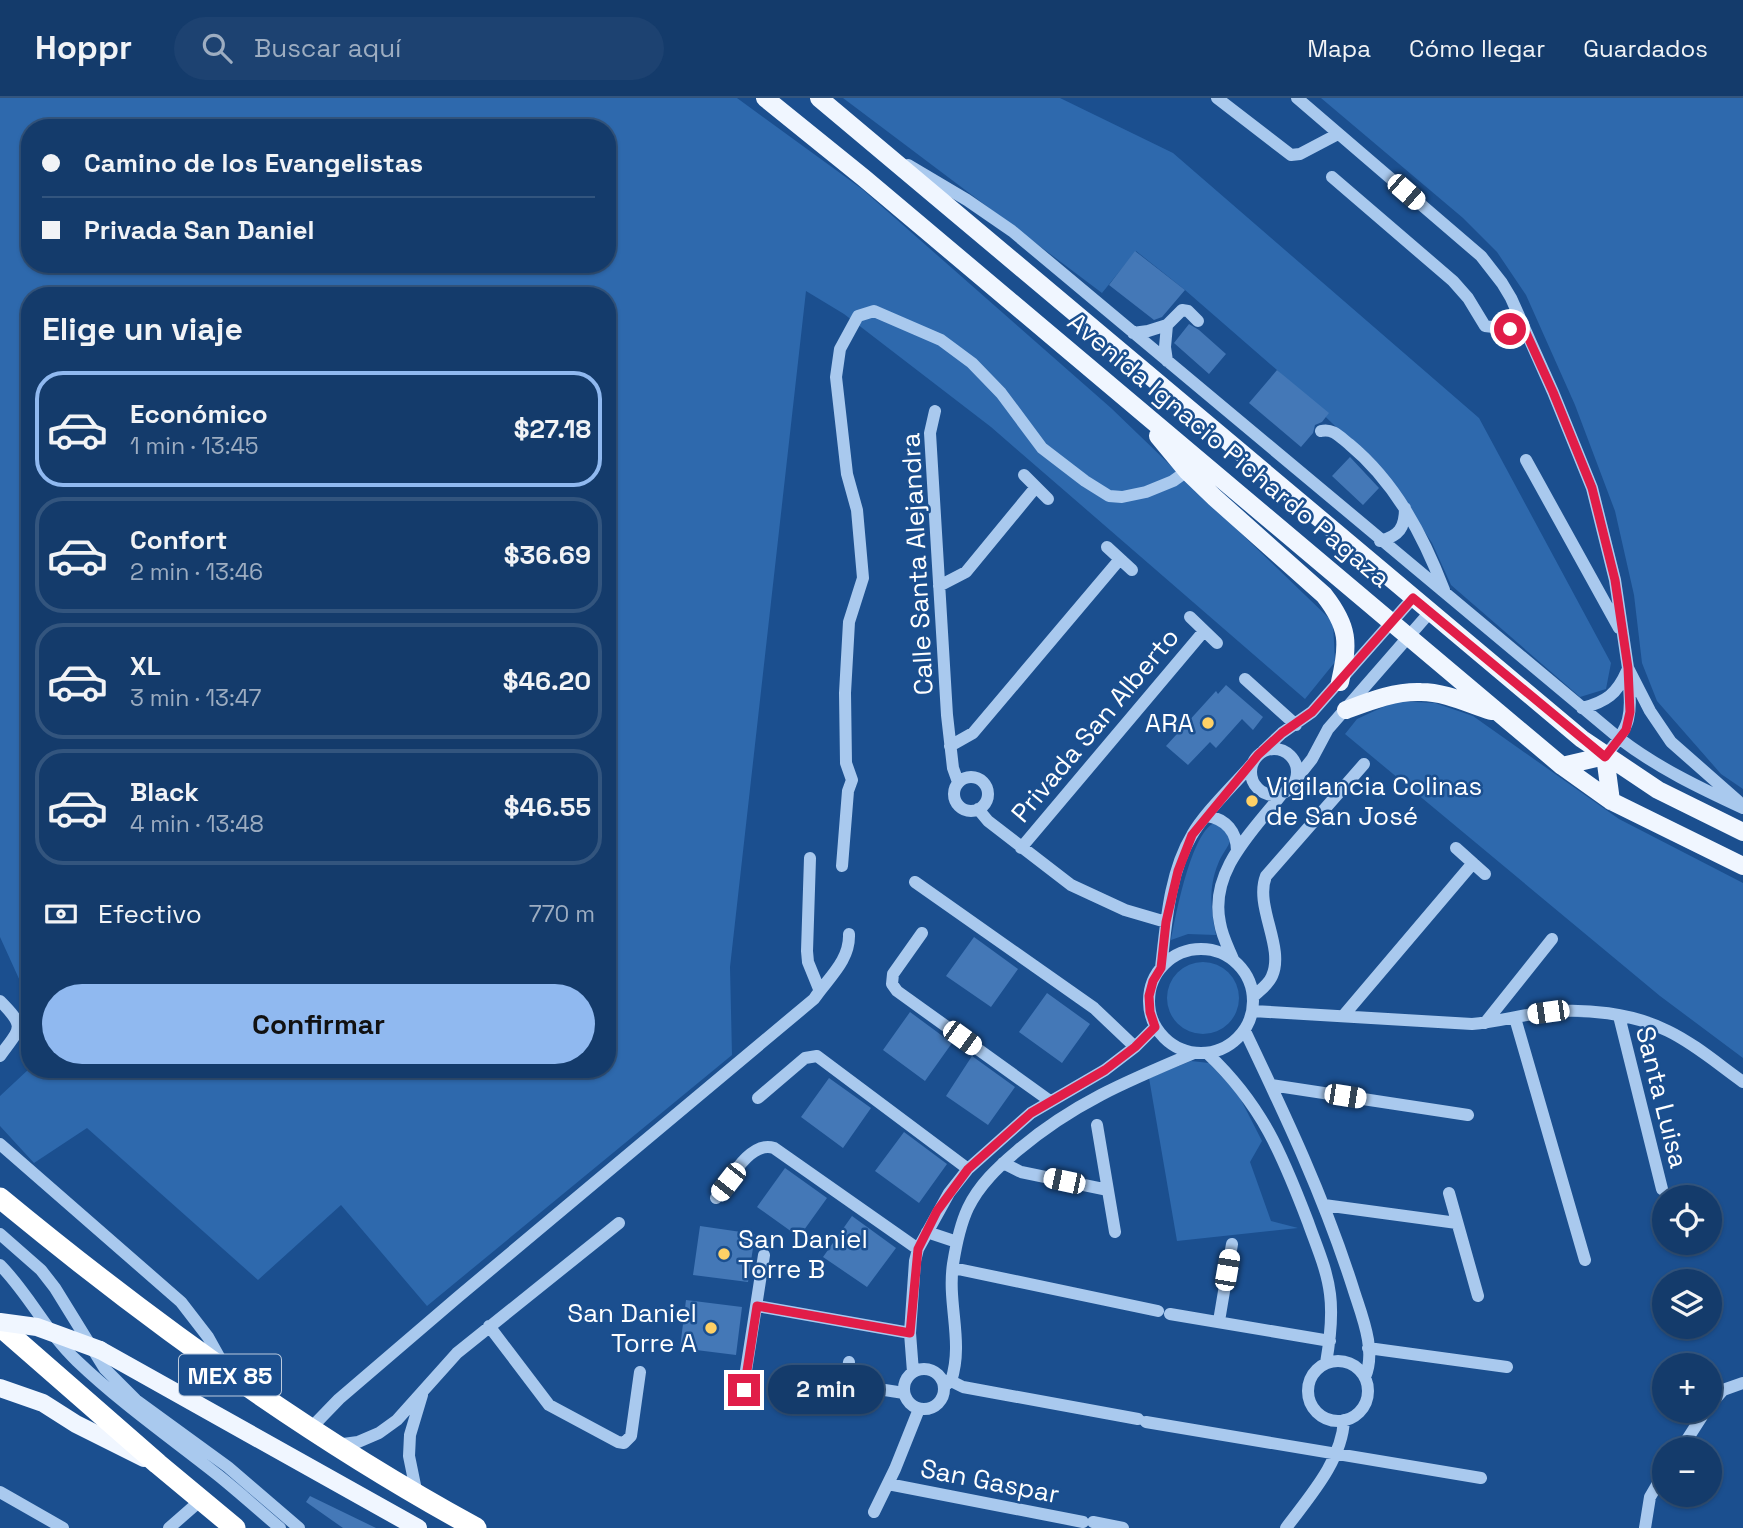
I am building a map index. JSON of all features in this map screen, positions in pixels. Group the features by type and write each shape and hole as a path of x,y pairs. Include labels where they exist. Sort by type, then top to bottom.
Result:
{"highway":[{"name":"MEX 85","path":"0,1198 51,1241 228,1373 310,1429 417,1496 477,1528"},
{"path":"0,1324 234,1528"}],"main road":[{"name":"Avenida Ignacio Pichardo Pagaza","path":"765,98 1562,766 1611,801 1743,866"},
{"name":"Avenida Ignacio Pichardo Pagaza","path":"819,98 1605,757 1658,790 1743,832"},
{"path":"1132,403 1187,471 1324,595 1338,613 1344,625 1347,652 1340,682"},
{"path":"1346,710 1393,695 1421,692 1463,702 1500,715"},
{"path":"1562,766 1605,757 1611,801"},
{"path":"0,1324 37,1327 100,1350 418,1528"},
{"path":"0,1388 43,1403 76,1424 158,1464"}],"street":[{"path":"1217,98 1291,155 1300,154 1338,134"},
{"path":"1297,98 1481,256 1502,283 1523,326 1592,488 1615,580 1627,665 1629,720 1620,739 1605,757"},
{"name":"Avenida Ignacio Pichardo Pagaza","path":"888,154 946,187 1012,231 1620,739 1658,766 1743,807"},
{"path":"1332,177 1453,281 1468,298 1485,326 1510,329 1523,326"},
{"path":"1133,332 1167,325 1182,310 1188,311 1198,321"},
{"path":"842,866 848,791 852,780 846,763 845,707 849,622 863,578 857,510 847,474 836,377 839,349 858,316 874,311 941,340 972,363 1001,393 1042,448 1109,496 1122,497 1146,492 1173,481 1187,471"},
{"path":"1167,325 1167,361"},
{"name":"Calle Santa Alejandra","path":"935,411 930,433 939,586 950,746 958,782"},
{"path":"1321,431 1333,431 1358,451 1384,478 1405,508 1446,594"},
{"path":"1526,460 1623,634"},
{"path":"1024,475 1048,499"},
{"path":"939,586 966,572 1036,487"},
{"path":"1380,541 1400,532 1405,521 1405,508"},
{"path":"1107,547 1132,570"},
{"path":"950,746 973,733 1120,559"},
{"path":"1161,968 1166,922 1178,871 1192,835 1263,751 1282,733 1312,712 1413,598"},
{"path":"1233,959 1223,934 1218,906 1225,871 1281,795 1312,759 1328,729 1430,612"},
{"path":"1190,617 1217,643"},
{"name":"Privada San Alberto","path":"1021,848 1204,631"},
{"path":"1582,708 1609,698 1618,688 1627,665"},
{"path":"1627,665 1650,711 1671,742 1743,807"},
{"path":"1245,679 1296,725"},
{"path":"1263,751 1271,748 1289,753 1298,769 1297,778"},
{"path":"1252,764 1251,772 1257,788 1272,795 1281,795"},
{"path":"1253,997 1272,976 1274,963 1262,891 1266,876 1364,764"},
{"path":"975,777 985,783 988,789 987,801 978,809 968,811 959,806 954,791 958,782 963,778 975,777"},
{"path":"978,809 1021,848 1071,885 1125,910 1166,922"},
{"path":"1207,816 1223,821 1230,827 1237,843 1237,852"},
{"path":"1457,848 1485,874"},
{"path":"810,858 807,951 808,962 819,989"},
{"path":"1343,1016 1473,863"},
{"path":"915,882 1094,1008 1135,1047"},
{"path":"922,933 893,974 892,984 897,991 1050,1101"},
{"path":"310,1429 339,1399 457,1297 814,999 819,989 843,962 850,945 849,934"},
{"path":"1485,1023 1552,939"},
{"path":"1195,950 1218,951 1233,959 1250,982 1253,997 1253,1011 1245,1031 1224,1049 1208,1054 1194,1054 1171,1045 1155,1027 1150,1012 1149,996 1153,981 1161,968 1172,957 1195,950"},
{"path":"0,1002 19,1024 0,1056"},
{"path":"1253,1011 1485,1023 1565,1011 1619,1016 1666,1030 1743,1082"},
{"name":"Santa Luisa","path":"1619,1016 1661,1185"},
{"path":"1515,1018 1584,1260"},
{"path":"913,1372 910,1333 918,1249 937,1211 968,1169 1021,1121 1087,1081 1135,1047 1155,1027"},
{"path":"1245,1031 1293,1130 1324,1205 1354,1292 1368,1348 1368,1370 1365,1377"},
{"path":"1194,1054 1095,1097 1043,1128 985,1182 969,1205 957,1242 951,1286 957,1356 947,1383 942,1399 938,1404 919,1409 910,1403 904,1393 905,1382 913,1372 932,1371 947,1383 963,1387 1481,1478"},
{"path":"1208,1054 1250,1099 1289,1172 1327,1279 1331,1315 1326,1363"},
{"path":"758,1098 805,1058 817,1056 968,1169"},
{"path":"1087,1081 1095,1097"},
{"path":"1271,1085 1468,1115"},
{"path":"1097,1125 1115,1232"},
{"path":"0,1144 181,1302 208,1338 228,1373"},
{"path":"716,1198 752,1152 768,1146 918,1249"},
{"path":"1003,1163 1021,1172 1108,1190"},
{"path":"1449,1193 1478,1296"},
{"path":"1324,1205 1457,1223"},
{"path":"336,1445 358,1442 379,1433 397,1420 457,1353 619,1223"},
{"path":"927,1232 957,1242"},
{"path":"0,1234 41,1270 55,1288 99,1361 136,1400 228,1466 299,1528"},
{"path":"1219,1321 1232,1244"},
{"path":"744,1390 764,1255"},
{"path":"0,1265 19,1284 75,1360 133,1411 220,1476 280,1528"},
{"path":"953,1268 1164,1312 1330,1341"},
{"path":"757,1306 910,1333"},
{"path":"488,1326 544,1401 618,1442 624,1443 631,1436 640,1372"},
{"path":"1368,1348 1507,1367"},
{"path":"843,1404 849,1362"},
{"path":"1348,1362 1358,1368 1365,1377 1367,1400 1358,1413 1344,1420 1325,1418 1312,1404 1309,1385 1318,1368 1326,1363 1348,1362"},
{"path":"1722,1391 1743,1383"},
{"path":"846,1384 904,1393"},
{"path":"417,1496 408,1456 410,1435 424,1391"},
{"path":"874,1512 919,1409"},
{"path":"1286,1528 1335,1454 1344,1432 1344,1420"},
{"name":"San Gaspar","path":"888,1484 1123,1528"},
{"path":"0,1492 63,1528"},
{"path":"1645,1528 1652,1494"},
{"path":"169,1528 201,1500"}],"shaded area":[{"path":"0,98 737,98 862,189 1111,408 1333,622 1335,662 1305,699 991,427 844,314 806,291 730,967 732,1055 427,1306 341,1205 258,1280 87,1128 34,1163 0,1126 0,1096 21,1076 616,1078 616,287 21,287 21,983 0,937"},
{"path":"843,98 1060,98 1173,153 1479,418 1611,663 1606,689 1580,697 1451,585 1432,543 1390,479 1277,370 1136,251 1102,293"},
{"path":"1321,98 1743,98 1743,789 1721,774 1657,701 1642,663 1634,595 1615,511 1575,405 1526,295 1497,252 1463,218"},
{"path":"1396,701 1435,703 1473,716 1619,819 1743,883 1743,1058 1660,996 1345,734 1357,719"},
{"path":"1214,823 1221,824 1231,839 1219,861 1213,882 1212,908 1216,935 1188,934 1171,940 1192,858 1198,842"},
{"path":"1203,962 1223,968 1233,978 1239,998 1233,1018 1223,1028 1203,1034 1183,1028 1173,1018 1167,998 1173,978 1183,968"},
{"path":"1191,1061 1209,1063 1238,1094 1262,1141 1250,1162 1271,1221 1298,1228 1177,1241 1149,1078"}],"building":[{"path":"1135,251 1185,290 1162,317 1154,320 1109,285"},
{"path":"1189,324 1226,354 1209,374 1174,343"},
{"path":"1277,370 1329,413 1322,422 1315,425 1313,433 1301,447 1249,403"},
{"path":"1350,457 1379,488 1363,505 1332,476"},
{"name":"ARA","path":"1226,685 1263,717 1253,730 1242,719 1216,748 1210,742 1188,765 1166,746 1216,691 1218,694"},
{"path":"974,937 1018,969 991,1007 946,976"},
{"path":"1047,993 1090,1024 1062,1063 1019,1032"},
{"path":"910,1012 952,1043 925,1081 883,1050"},
{"path":"972,1056 1015,1087 988,1125 946,1096"},
{"path":"829,1078 871,1108 843,1148 801,1117"},
{"path":"904,1132 947,1164 919,1203 875,1171"},
{"path":"785,1168 827,1198 799,1237 757,1207"},
{"path":"852,1216 896,1248 867,1287 823,1257"},
{"name":"San Daniel Torre B","path":"700,1226 755,1234 748,1282 693,1275"},
{"name":"San Daniel Torre A","path":"686,1300 742,1307 736,1355 680,1348"},
{"path":"310,1496 376,1528 343,1528 306,1502"}],"place":[{"name":"ARA","path":"1208,723"},
{"name":"Vigilancia Colinas de San José","path":"1252,801"},
{"name":"San Daniel Torre B","path":"724,1254"},
{"name":"San Daniel Torre A","path":"711,1328"}],"route":[{"path":"744,1390 757,1306 910,1333 918,1249 937,1211 968,1169 1031,1113 1105,1070 1135,1047 1155,1027 1149,996 1153,981 1161,968 1166,922 1178,871 1192,835 1258,755 1282,733 1312,712 1413,598 1605,757 1620,739 1626,730 1630,712 1628,668 1615,580 1602,520 1581,460 1523,326 1510,329"}]}
